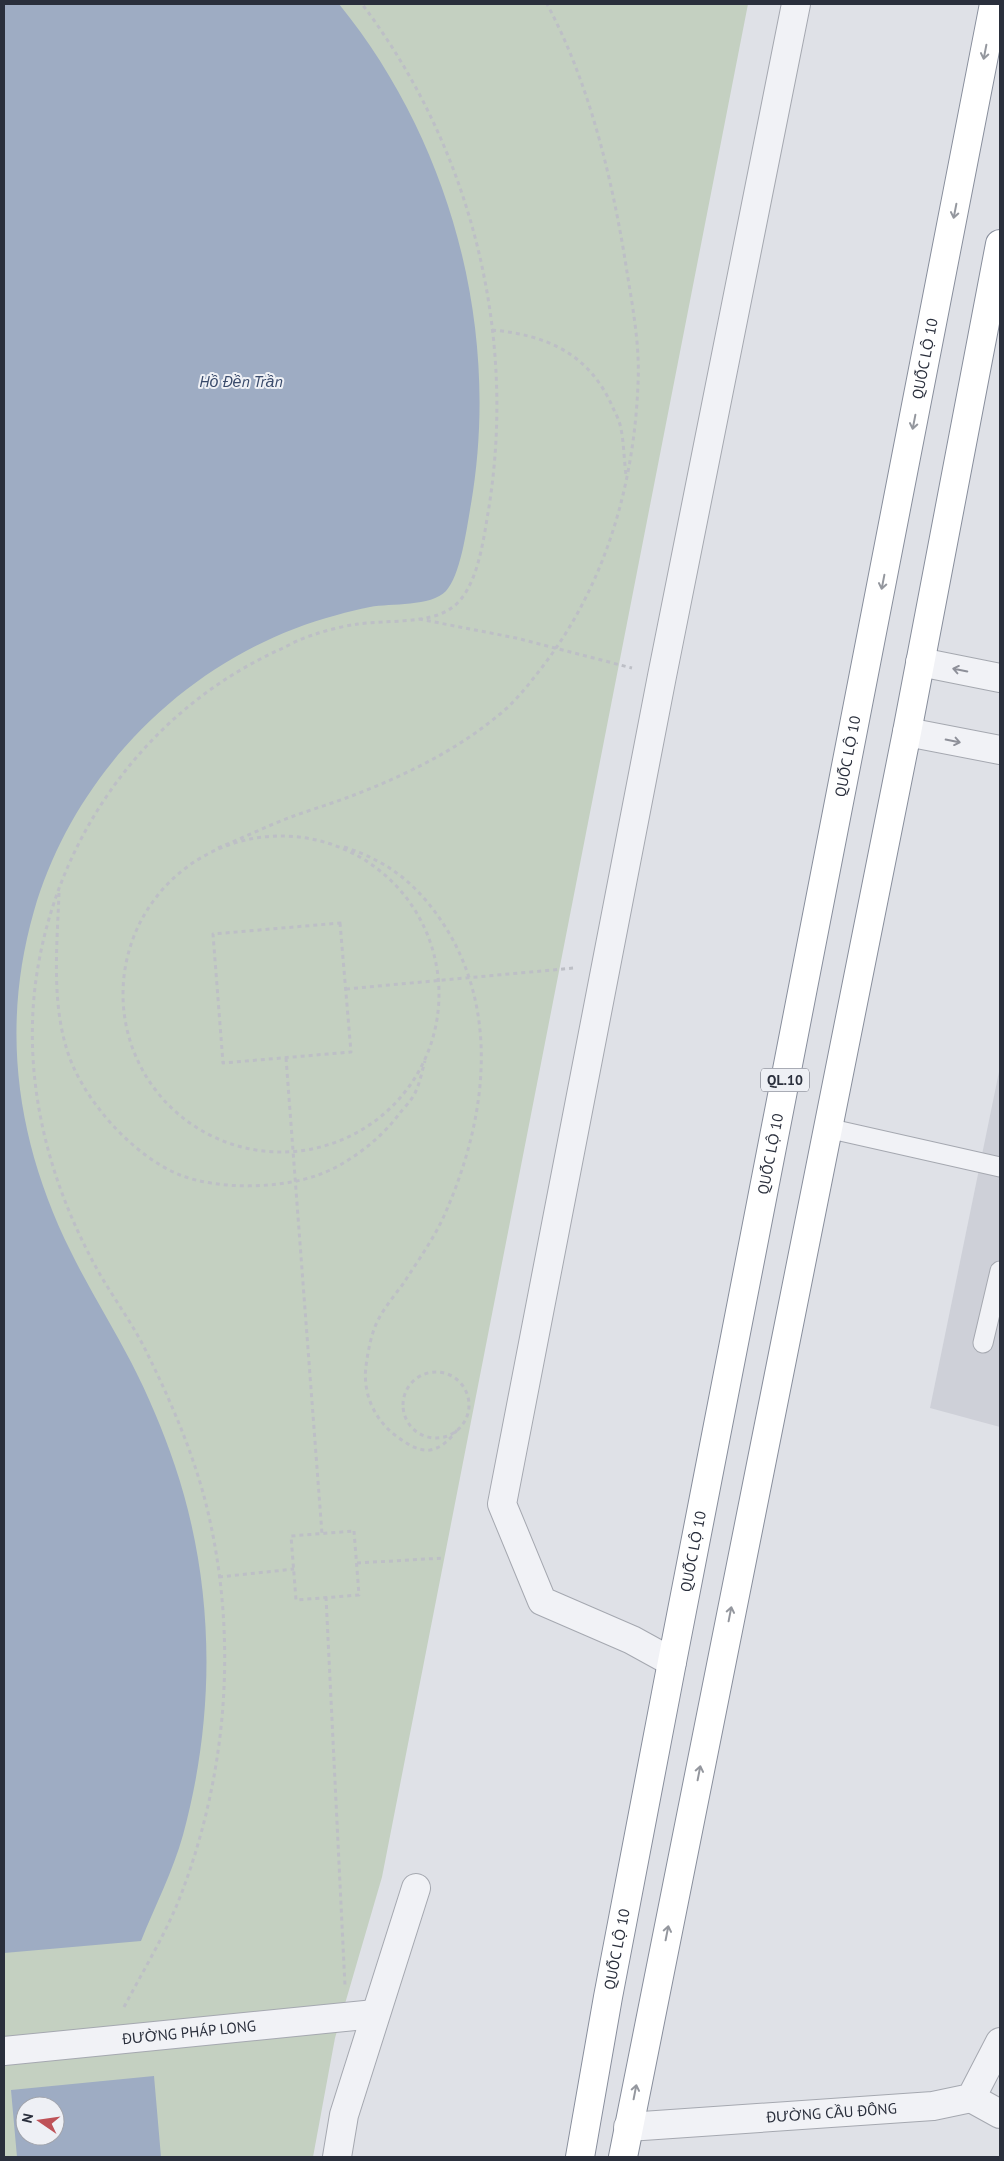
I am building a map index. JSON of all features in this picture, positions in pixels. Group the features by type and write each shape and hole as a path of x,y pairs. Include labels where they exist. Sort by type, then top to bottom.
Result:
{"highway":[{"name":"QUỐC LỘ 10","path":"580,2157 610,1987 672,1662 994,4"},
{"path":"623,2157 907,732 1000,244"}],"street":[{"path":"672,1662 632,1640 542,1601 502,1504 608,965 662,676 796,4"},
{"path":"920,662 1000,678"},
{"path":"907,732 1000,750"},
{"path":"337,2157 344,2115 416,1888"},
{"name":"ĐƯỜNG PHÁP LONG","path":"4,2051 375,2014"},
{"path":"1000,2042 971,2098 1000,2114"},
{"name":"ĐƯỜNG CẦU ĐÔNG","path":"628,2127 932,2106 971,2098"}],"lane":[{"path":"827,1128 1000,1167"},
{"path":"983,1343 1000,1271"}],"path":[{"path":"107,2041 180,1896 207,1809 217,1763 225,1676 224,1609 205,1499 188,1446 142,1344 91,1260 72,1219 55,1173 40,1120 32,1067 32,1017 38,962 50,917 87,827 113,787 141,751 173,718 205,692 236,671 313,635 357,624 416,618 448,612 463,598 474,575 484,539 491,494 495,443 497,394 488,290 460,182 444,143 401,60 362,4"},
{"path":"429,1049 412,1082 388,1110 359,1132 325,1146 294,1152 253,1150 218,1140 187,1122 160,1097 140,1066 127,1032 123,995 127,958 140,923 160,892 186,867 218,848 285,820 356,795 437,758 471,736 502,713 530,684 557,648 582,608 604,557 622,504 634,440 638,382 634,317 624,250 598,136 578,76 547,4"},
{"path":"492,330 520,332 557,345 584,364 606,392 621,427 626,480"},
{"path":"416,618 557,648 662,676"},
{"path":"218,848 254,838 291,835 327,842 358,852 380,862 409,881 426,899 454,942 469,978 476,1000 483,1051 480,1101 474,1128 458,1181 442,1219 418,1261 378,1321 372,1336 366,1367 366,1383 375,1414 385,1428 418,1449 429,1450 448,1441 464,1422 468,1412 465,1390 450,1375 434,1372 418,1377 410,1384 405,1394 403,1404 404,1415 409,1425 427,1437 437,1438 457,1430"},
{"path":"60,890 56,976 63,1028 73,1066 94,1101 120,1133 149,1158 181,1175 222,1184 264,1186 319,1175 356,1155 389,1127 415,1094 438,1014 438,981 430,941 414,907 390,879 361,856 327,842"},
{"path":"340,923 346,989 351,1052 223,1063 213,934 340,923"},
{"path":"346,989 608,965"},
{"path":"286,1058 322,1534"},
{"path":"354,1532 357,1563 359,1595 296,1600 291,1536 354,1532"},
{"path":"357,1563 444,1558"},
{"path":"219,1577 294,1568"},
{"path":"326,1597 347,2017"}],"shaded area":[{"path":"1000,1067 1000,1427 930,1408"}],"green space":[{"path":"4,4 748,4 382,1877 335,2038 313,2157 4,2157"}],"water":[{"name":"Hồ Đền Trần","path":"4,4 339,4 378,58 411,116 438,177 458,240 472,305 479,371 479,438 465,537 456,574 446,591 431,600 357,610 284,633 235,657 189,688 147,724 110,765 78,810 53,859 34,911 24,955 18,999 17,1042 20,1085 27,1127 38,1169 53,1211 78,1266 124,1348 143,1387 175,1466 188,1511 198,1557 204,1603 206,1696 194,1789 183,1835 169,1875 141,1941 4,1953"},
{"path":"154,2076 161,2157 17,2157 16,2146 65,2146 65,2096 15,2096 15,2135 11,2090"}]}
